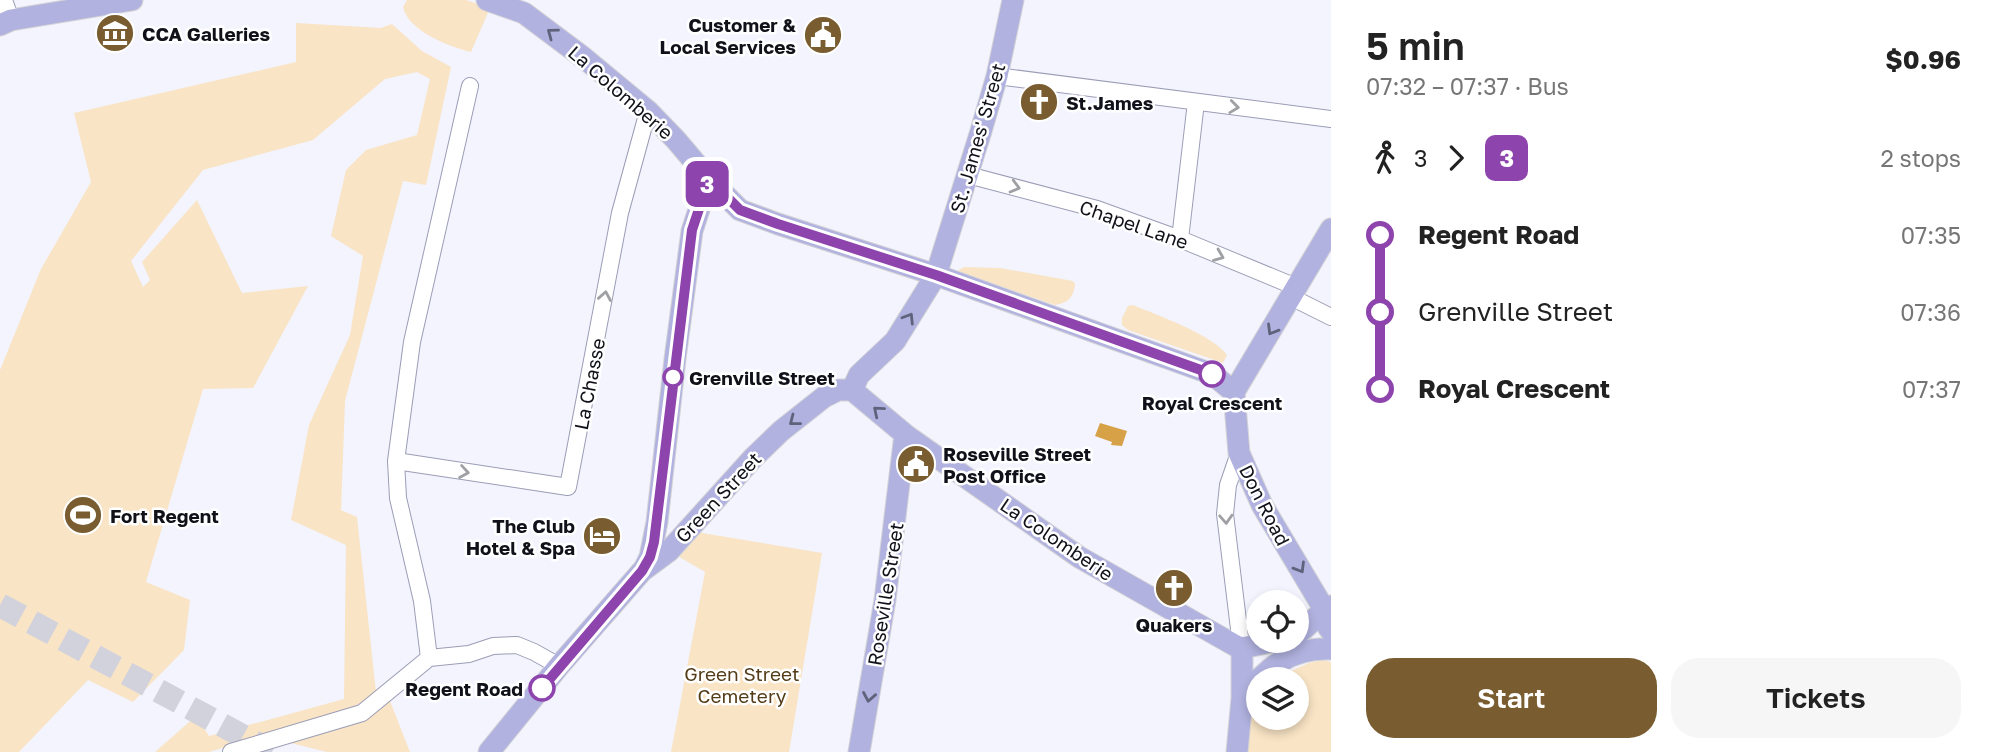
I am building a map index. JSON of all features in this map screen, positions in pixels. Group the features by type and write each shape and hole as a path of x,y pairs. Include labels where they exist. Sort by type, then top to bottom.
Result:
{"main road":[{"path":"5,15 132,0"},
{"name":"La Colomberie","path":"487,0 524,7 649,111 740,210 936,275"},
{"name":"St. James' Street","path":"852,390 859,375 895,341 936,275 997,76 1013,0"},
{"path":"642,571 650,557 657,522 692,230 709,179"},
{"path":"936,275 1212,374 1234,392 1331,229"},
{"name":"Green Street","path":"489,752 642,571 669,551 753,458 781,431 824,397 838,390 852,390"},
{"name":"La Colomberie","path":"852,390 907,436 1079,557 1239,647"},
{"name":"Don Road","path":"1234,392 1239,453 1262,505 1328,607 1328,627 1331,631"},
{"name":"Roseville Street","path":"859,752 885,600 904,442 907,436"},
{"path":"657,522 664,531 685,534"},
{"path":"1309,626 1328,607"},
{"path":"1237,752 1242,698 1239,647 1246,646"},
{"path":"1242,698 1262,674 1282,660 1305,651 1331,649"}],"street":[{"path":"997,76 1331,119"},
{"path":"429,658 422,601 398,498 396,461 412,342 470,86"},
{"path":"1180,239 1196,102"},
{"name":"La Chasse","path":"396,461 568,487 620,213 649,111"},
{"name":"Chapel Lane","path":"968,175 1097,209 1180,239 1294,292 1331,317"},
{"path":"1239,453 1228,485 1225,514 1239,647"},
{"path":"231,752 362,713 429,658 469,654 493,646 517,645 559,666"}],"green space":[{"path":"407,0 466,0 490,8 471,52 442,42 421,30 406,16 403,7"},
{"path":"296,23 381,28 392,24 422,51 451,67 426,185 403,181 345,401 341,510 357,517 376,692 353,708 329,717 209,752 155,752 196,716 209,736 344,699 346,545 291,520 309,425 350,335 363,256 331,236 346,170 366,150 417,135 430,79 417,72 385,79 313,140 203,170 131,261 143,287 150,280 142,262 197,200 242,293 308,286 253,388 203,389 146,582 190,600 184,650 133,702 88,680 19,752 0,752 0,370 41,269 91,182 74,113 296,62"},
{"path":"964,267 1000,268 1073,281 1075,284 1070,299 1055,305 957,271"},
{"path":"1133,305 1210,340 1227,355 1223,363 1128,330 1122,325 1122,318 1128,306"},
{"name":"Green Street Cemetery","path":"696,532 822,553 789,752 671,752 705,572 676,555"},
{"path":"1322,660 1331,662 1331,752 1246,752 1249,730 1309,730 1309,667 1300,667"},
{"path":"390,701 410,752 327,752 287,742 371,716"}],"shaded area":[{"path":"1100,423 1127,431 1122,446 1111,445 1112,442 1095,436"}],"tunnel":[{"path":"0,605 272,752"}],"bus line":[{"name":"3","path":"542,688 642,571 650,557 657,522 692,230 709,179 740,210 936,275 1212,374"}],"place":[{"name":"CCA Galleries","path":"115,33"},
{"name":"Customer & Local Services","path":"823,35"},
{"name":"St.James","path":"1039,102"},
{"name":"Royal Crescent","path":"1212,374"},
{"name":"Grenville Street","path":"673,377"},
{"name":"Roseville Street Post Office","path":"916,464"},
{"name":"Fort Regent","path":"83,515"},
{"name":"The Club Hotel & Spa","path":"602,536"},
{"name":"Quakers","path":"1174,588"},
{"name":"Regent Road","path":"542,688"}]}
